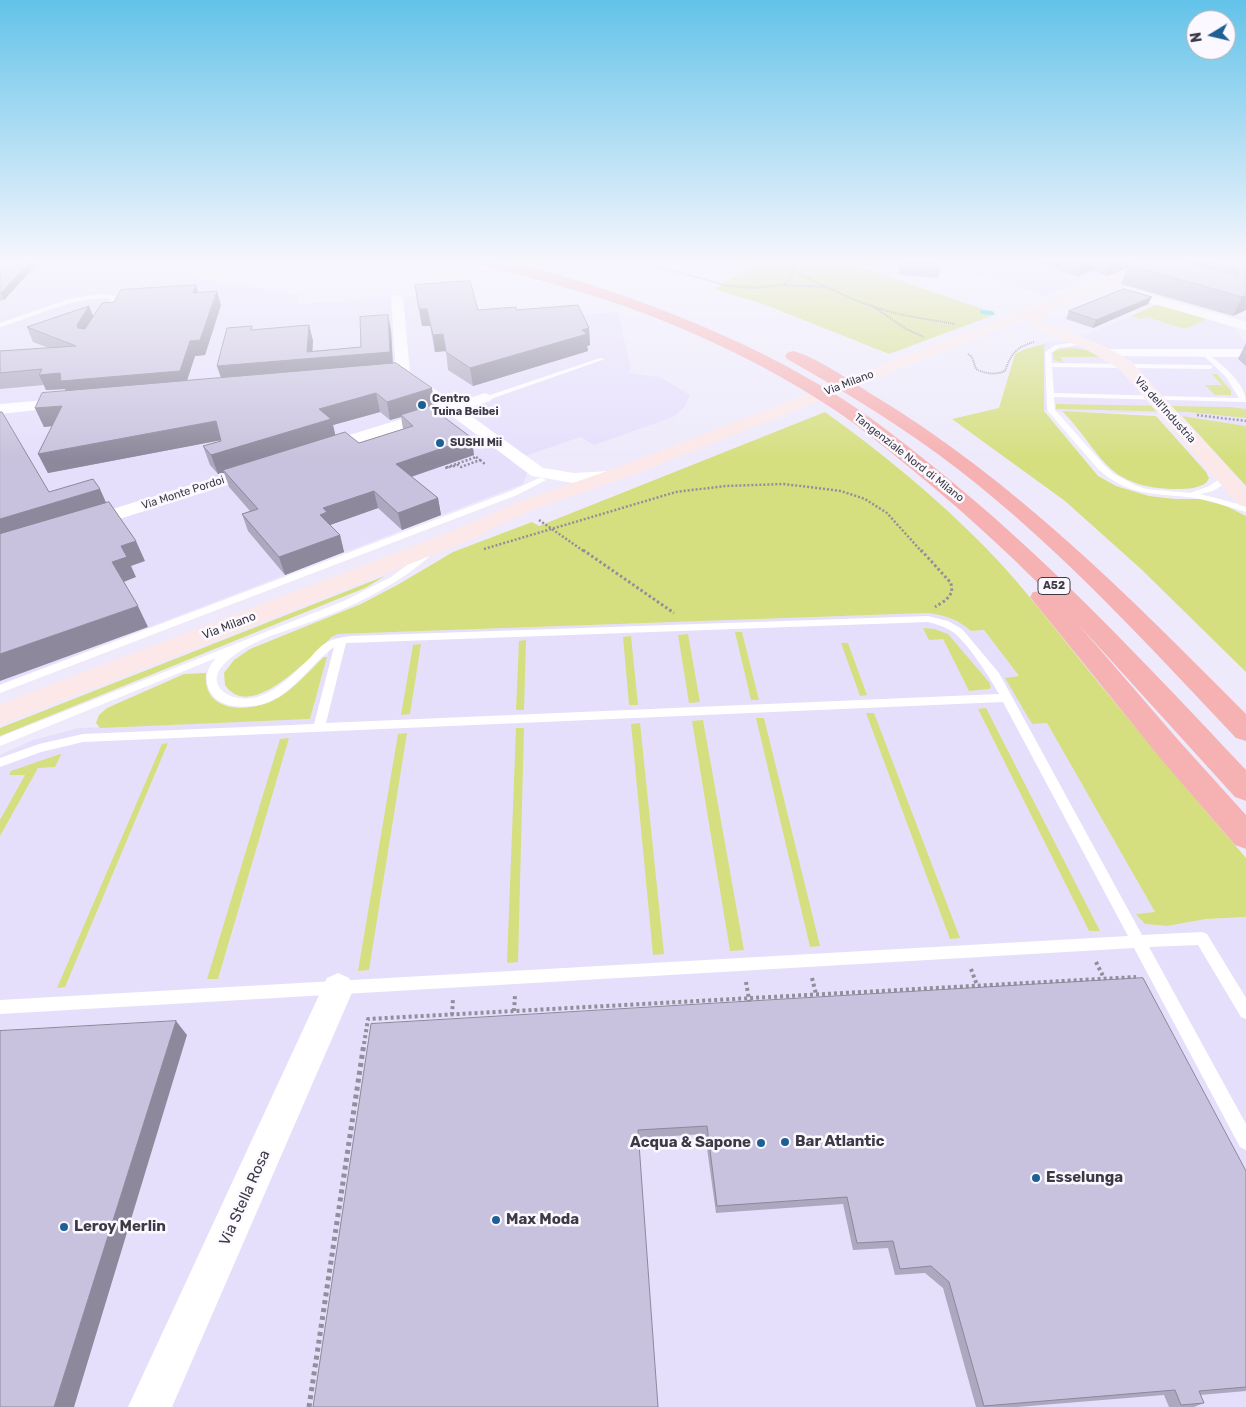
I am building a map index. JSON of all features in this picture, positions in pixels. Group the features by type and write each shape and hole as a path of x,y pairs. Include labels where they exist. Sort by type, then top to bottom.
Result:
{"highway":[{"name":"Tangenziale Nord di Milano","path":"691,328 738,348 808,385 840,405 932,474 999,532 1088,620 1246,789"},
{"name":"Tangenziale Nord di Milano","path":"777,348 864,395 905,422 1019,508 1100,583 1246,731"},
{"path":"840,405 955,507 1014,566 1170,750 1246,836"},
{"path":"1100,583 1246,713"}],"street":[{"path":"400,328 404,374"},
{"name":"Via Milano","path":"0,715 448,540 529,513 617,474 991,328"},
{"name":"Via dell'Industria","path":"1045,328 1113,356 1125,365 1246,501"},
{"name":"Via dell'Industria","path":"985,330 1022,331 1077,340"},
{"path":"1113,356 1208,360 1246,353"},
{"path":"387,375 404,374 452,408 539,492 574,478 617,474"},
{"path":"311,453 485,398"},
{"path":"0,409 80,402"},
{"name":"Via Monte Pordoi","path":"75,527 273,464"},
{"name":"Via Milano","path":"448,540 539,492 617,474"},
{"name":"Via Stella Rosa","path":"150,1407 338,988"}],"lane":[{"path":"1077,340 1052,348 1048,352 1051,410 1102,468 1111,476 1132,487 1145,491 1205,497 1246,509"},
{"path":"485,398 602,359"},
{"path":"1049,364 1208,360 1224,372 1245,400"},
{"path":"1050,395 1245,400"},
{"path":"1187,494 1210,489 1226,479"},
{"path":"0,689 514,493 539,492"},
{"path":"0,742 379,589 416,566 448,540"},
{"path":"255,639 229,654 214,668 212,684 216,692 224,699 237,702 252,702 279,693 332,644 341,641 928,619 944,623 958,631 986,664 1007,698 1246,1141"},
{"path":"319,728 341,641"},
{"path":"2,762 47,746 83,738 1007,698"},
{"path":"0,1008 1202,938 1246,1012"}],"path":[{"path":"905,328 919,335"},
{"path":"965,352 972,357 976,369 990,374 1001,373 1005,371 1008,357 1014,349 1038,341"},
{"path":"480,460 461,467 458,465 445,468 476,457 480,460 486,465"},
{"path":"480,550 676,492 749,485 804,486 830,489 855,495 884,511 951,584 952,592 934,608"},
{"path":"539,492 552,529 681,618"},
{"path":"1095,959 1104,978"},
{"path":"970,966 976,985"},
{"path":"811,975 816,994"},
{"path":"309,1407 368,1019 1135,976 1140,984"},
{"path":"745,979 751,1011"},
{"path":"514,1011 515,992"},
{"path":"452,1015 453,996"}],"shaded area":[{"path":"0,328 622,328 631,370 628,373 660,377 690,395 685,406 673,417 594,445 580,437 511,461 527,473 523,484 0,684"},
{"path":"1103,328 1234,328 1246,343 1246,426 1168,414 1044,411 1044,346 1048,343 1074,340"},
{"path":"926,613 951,618 963,623 971,631 984,630 1019,676 1006,678 1032,724 1047,723 1155,912 1137,914 1145,924 1167,926 1206,919 1246,917 1246,1407 0,1407 0,755 33,740 79,728 310,719 333,636 338,634"}],"green space":[{"path":"823,328 960,328 889,354"},
{"path":"1048,343 1044,346 1044,411 1098,476 1116,486 1149,496 1200,499 1226,506 1246,516 1246,672 1141,569 1065,501 952,419 999,408 1015,354 1025,349"},
{"path":"1071,348 1086,350 1100,357 1060,357 1064,363 1054,360 1053,353 1055,350"},
{"path":"1212,374 1217,374 1231,391 1231,395 1215,395 1205,385 1222,385"},
{"path":"1056,404 1229,407 1246,409 1246,418 1188,412 1056,409"},
{"path":"1062,411 1156,416 1206,472 1209,478 1203,485 1184,489 1148,486 1131,481 1117,474 1106,464"},
{"path":"825,412 888,459 948,511 986,548 1028,595 1131,722 1246,858 1246,917 1206,919 1167,926 1145,924 1136,914 1155,912 1047,723 1032,724 1005,678 1019,676 984,630 971,631 950,618 939,615 926,613 338,634 332,637 297,670 265,691 250,696 236,695 225,685 224,673 234,660 250,649 361,604 453,552 532,522 539,526"},
{"path":"1182,416 1246,426 1246,486"},
{"path":"385,576 365,588 0,736 0,728"},
{"path":"923,628 934,629 948,634 989,682 991,687 989,689 969,691 943,639 929,640"},
{"path":"735,632 742,632 759,700 751,700"},
{"path":"688,634 700,702 689,703 678,635"},
{"path":"631,636 638,705 629,705 623,637"},
{"path":"526,640 524,710 516,710 519,641"},
{"path":"841,643 848,643 867,695 860,696"},
{"path":"421,644 410,714 401,715 413,645"},
{"path":"324,657 327,657 310,719 100,728 96,723 99,715 107,708 184,674 206,673 207,687 212,697 220,703 231,707 243,708 267,703 290,689"},
{"path":"986,708 1100,931 1089,931 978,709"},
{"path":"866,713 874,713 960,938 950,939"},
{"path":"756,718 764,718 820,946 810,947"},
{"path":"703,720 744,950 730,951 692,721"},
{"path":"640,723 664,954 653,955 631,724"},
{"path":"516,728 524,728 518,962 507,963"},
{"path":"407,733 369,970 358,971 398,734"},
{"path":"289,738 218,979 207,979 280,739"},
{"path":"168,743 65,987 57,988 162,744"},
{"path":"60,754 55,767 38,768 0,836 0,820 25,775 9,775 11,771"}],"building":[{"path":"29,328 204,328 200,340 190,341 180,371 61,381 60,373 39,375 42,369 0,373 0,351 76,346"},
{"path":"227,328 252,328 251,330 309,328 307,352 361,347 360,328 389,328 390,352 217,366"},
{"path":"431,328 589,328 582,330 587,334 470,368 446,352 443,334 433,335"},
{"path":"396,363 432,388 387,402 376,393 319,409 331,419 211,455 203,446 221,441 216,421 38,454 62,406 35,408 42,393"},
{"path":"433,405 433,409 472,438 396,464 438,498 398,513 374,491 323,508 327,512 320,515 340,535 279,557 242,514 258,509 223,470 345,432 359,443 413,426 401,415"},
{"path":"0,412 2,412 49,492 93,479 100,489 0,519"},
{"path":"109,502 136,541 121,546 127,557 112,562 138,606 0,654 0,534"},
{"path":"1143,978 1246,1171 1246,1387 1199,1391 1204,1403 1181,1405 1175,1390 984,1406 949,1282 931,1266 900,1269 893,1241 857,1243 847,1197 717,1206 707,1126 638,1130 658,1407 313,1407 371,1024"},
{"name":"Leroy Merlin","path":"176,1021 54,1407 0,1407 0,1031"}],"place":[{"name":"Centro Tuina Beibei","path":"422,405"},
{"name":"SUSHI Mii","path":"440,443"},
{"name":"Bar Atlantic","path":"785,1142"},
{"name":"Acqua & Sapone","path":"761,1143"},
{"name":"Esselunga","path":"1036,1178"},
{"name":"Max Moda","path":"496,1220"},
{"name":"Leroy Merlin","path":"64,1227"}]}
